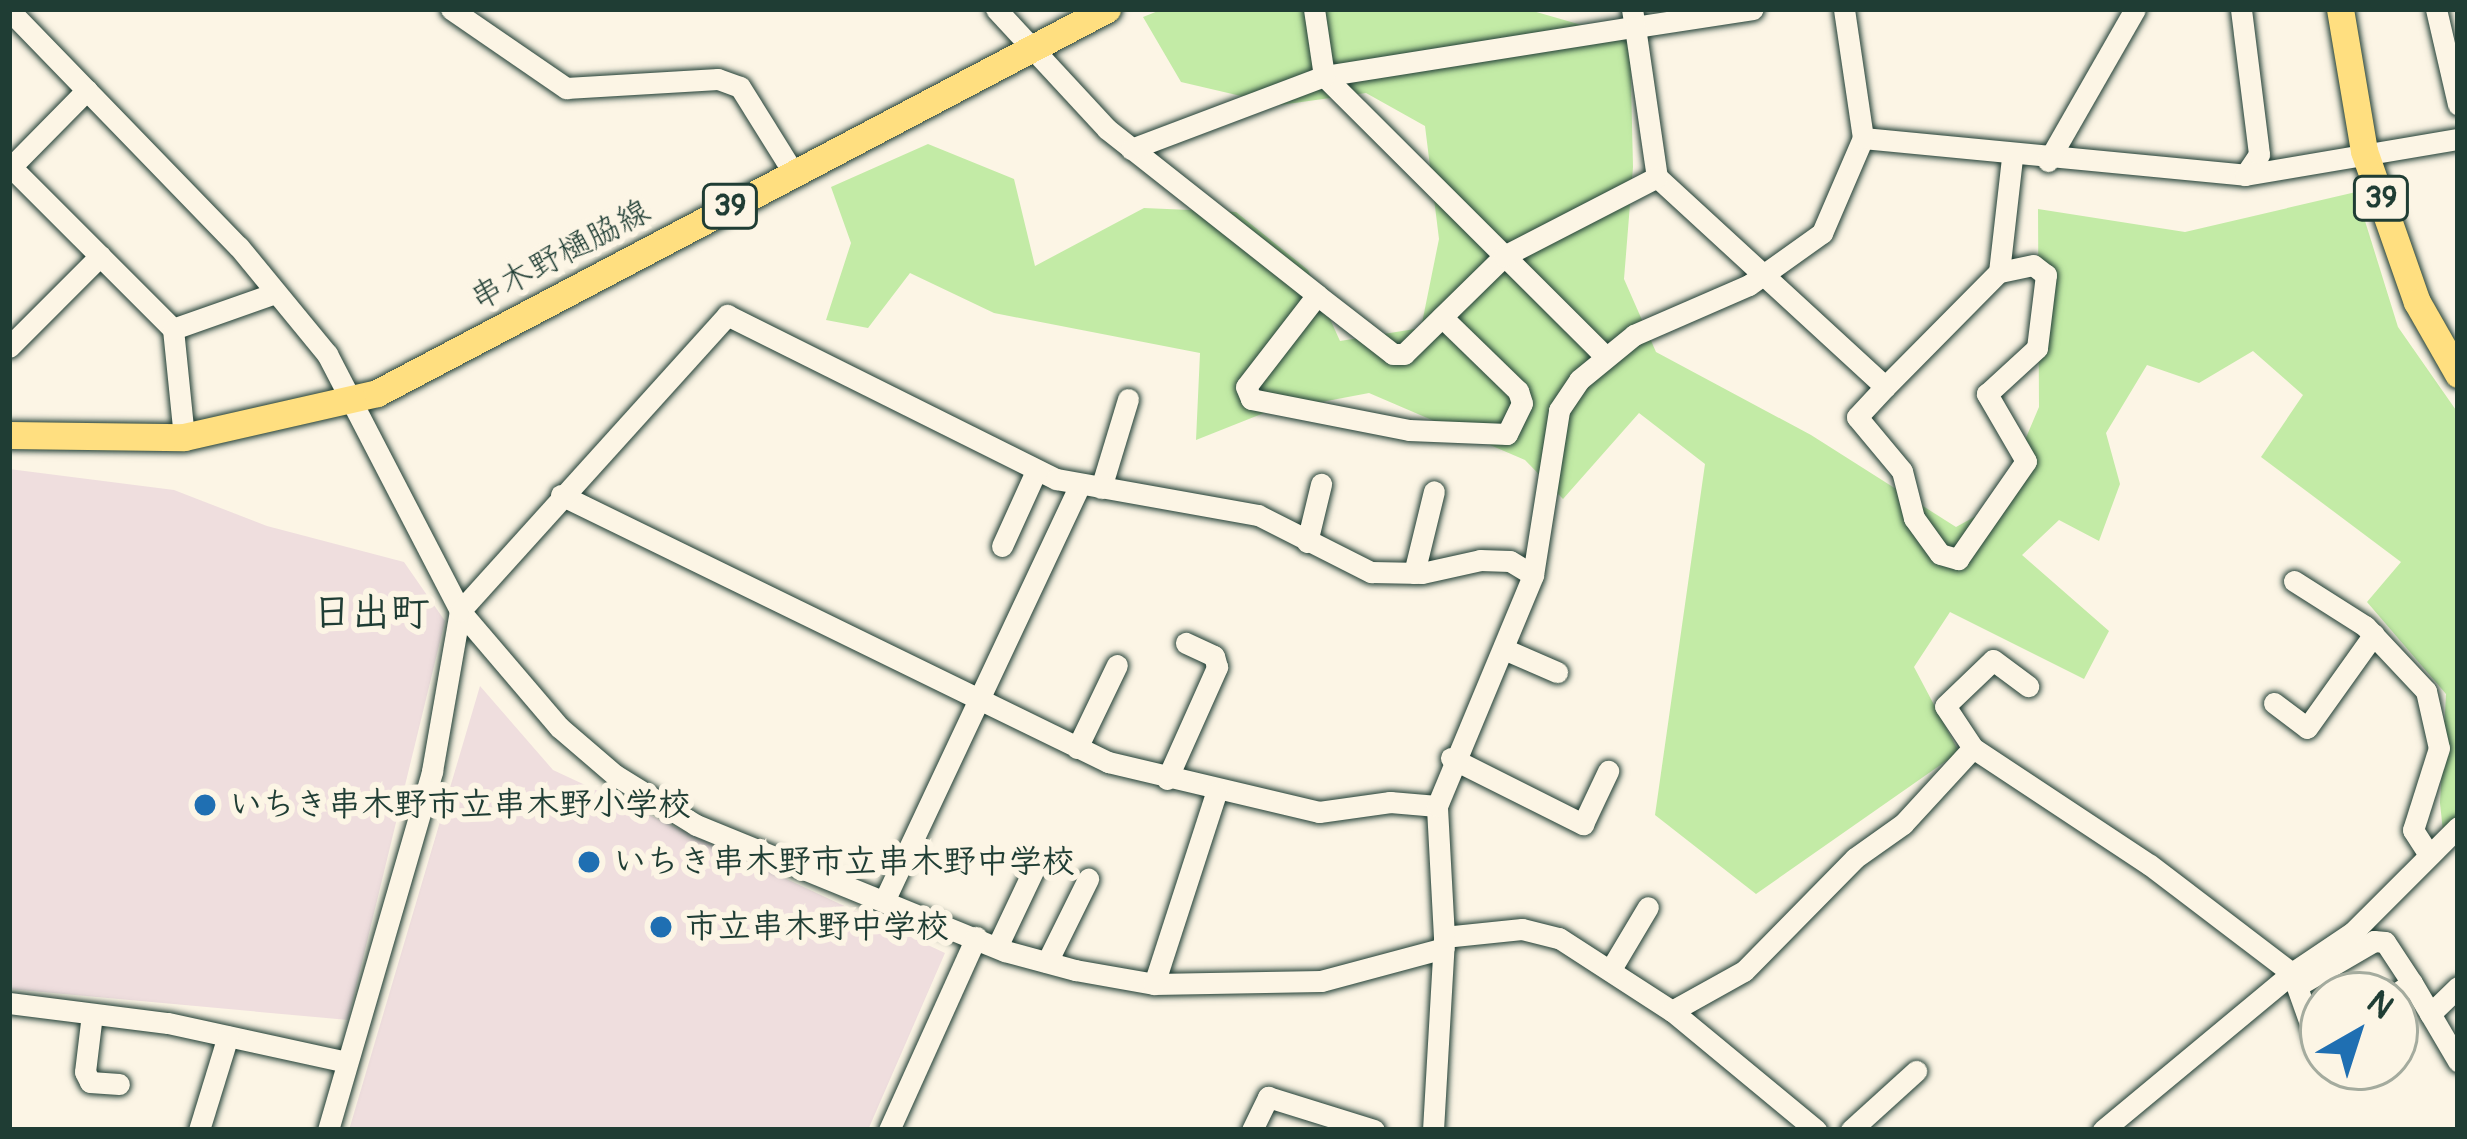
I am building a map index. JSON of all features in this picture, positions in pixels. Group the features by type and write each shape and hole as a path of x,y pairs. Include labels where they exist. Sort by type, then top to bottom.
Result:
{"main road":[{"name":"串木野樋脇線","path":"9,435 184,437 352,400 1107,9"},
{"name":"39","path":"2340,9 2365,151 2416,302 2458,374"}],"street":[{"path":"451,9 566,88 718,80 740,86 794,172"},
{"path":"996,9 1131,148 1393,354 1404,354 1504,256 1658,177"},
{"path":"1314,9 1324,76 1604,355"},
{"path":"1131,148 1324,76 1634,18 1753,9"},
{"path":"1433,1130 1444,942 1437,806 1451,758 1504,649 1533,574 1559,410 1604,355 1769,274 1822,233 1863,138 1844,9"},
{"path":"2048,160 2135,9"},
{"path":"2241,9 2260,154 2245,175"},
{"path":"2436,9 2458,104"},
{"path":"9,10 275,292 352,400 460,611 560,728 615,775 696,825 987,942 1047,962 1154,984 1321,981 1444,942 1522,929 1559,938 1672,1011 1816,1130"},
{"path":"1634,18 1658,177 1769,274 1885,387"},
{"path":"87,90 10,166 173,329 184,437"},
{"path":"1863,138 2012,158 2245,175 2365,151 2458,139"},
{"path":"1999,272 2012,158"},
{"path":"9,347 100,256"},
{"path":"2033,265 2046,275 2037,347 1988,394 2026,461 1958,559 1940,554 1914,518 1902,471 1857,417 1885,387 1999,272 2033,265"},
{"path":"173,329 275,292"},
{"path":"1317,295 1246,387 1251,399 1409,430 1507,434 1522,403 1518,391 1442,317"},
{"path":"328,1130 432,771 460,611 727,315 1036,471 1090,486 1258,515 1371,572 1414,572 1480,560 1510,561 1533,574"},
{"path":"886,899 974,700 1090,486 1128,399"},
{"path":"1001,546 1036,471"},
{"path":"1306,542 1322,484"},
{"path":"1414,572 1434,491"},
{"path":"561,495 1077,748 1216,793 1319,812 1390,802 1437,806"},
{"path":"2294,581 2374,634 2408,666 2437,719 2438,748 2413,830 2429,855"},
{"path":"2274,704 2316,733 2374,634"},
{"path":"1167,779 1217,667 1214,656 1186,643"},
{"path":"1504,649 1557,672"},
{"path":"2028,686 1994,660 1946,706 1973,748 2150,865 2294,979 2299,993"},
{"path":"1077,748 1118,665"},
{"path":"1672,1011 1744,971 1855,859 1903,824 1973,748"},
{"path":"1451,758 1583,824 1609,771"},
{"path":"1154,984 1216,793"},
{"path":"2103,1130 2354,932 2458,827"},
{"path":"889,1130 987,942 1035,867"},
{"path":"1047,962 1088,879"},
{"path":"1610,969 1648,907"},
{"path":"2310,971 2374,940 2391,946 2398,971"},
{"path":"2294,979 2299,977"},
{"path":"2431,1014 2458,987"},
{"path":"9,1003 228,1036 346,1062"},
{"path":"2419,1003 2431,1014 2458,1060"},
{"path":"92,1014 85,1072 90,1082 119,1084"},
{"path":"200,1130 228,1036"},
{"path":"1851,1130 1916,1072"},
{"path":"1252,1130 1268,1097 1374,1130"}],"shaded area":[{"name":"いちき串木野市立串木野小学校","path":"9,469 174,490 267,526 404,562 445,621 348,1020 9,989"},
{"name":"いちき串木野市立串木野中学校","path":"480,686 553,770 945,953 868,1130 349,1130"}],"green space":[{"path":"1163,9 1526,9 1630,39 1633,167 1624,279 1656,352 1811,435 1956,527 1998,504 2039,407 2038,209 2185,232 2356,192 2398,327 2458,413 2458,848 2444,841 2440,803 2446,694 2367,602 2401,562 2261,457 2303,395 2253,351 2199,383 2147,365 2106,433 2120,484 2099,541 2059,520 2022,555 2109,631 2084,679 1950,612 1914,667 1959,752 1756,894 1655,815 1705,464 1639,413 1563,499 1525,460 1369,393 1264,413 1196,440 1200,353 994,313 910,273 868,328 826,320 851,243 831,187 928,144 1014,179 1035,266 1144,208 1236,212 1308,270 1340,341 1421,328 1439,239 1425,126 1366,93 1280,105 1181,82 1143,17"}],"place":[{"name":"いちき串木野市立串木野小学校","path":"205,805"},
{"name":"いちき串木野市立串木野中学校","path":"589,862"},
{"name":"市立串木野中学校","path":"661,927"}],"district":[{"name":"日出町","path":"371,613"}]}
